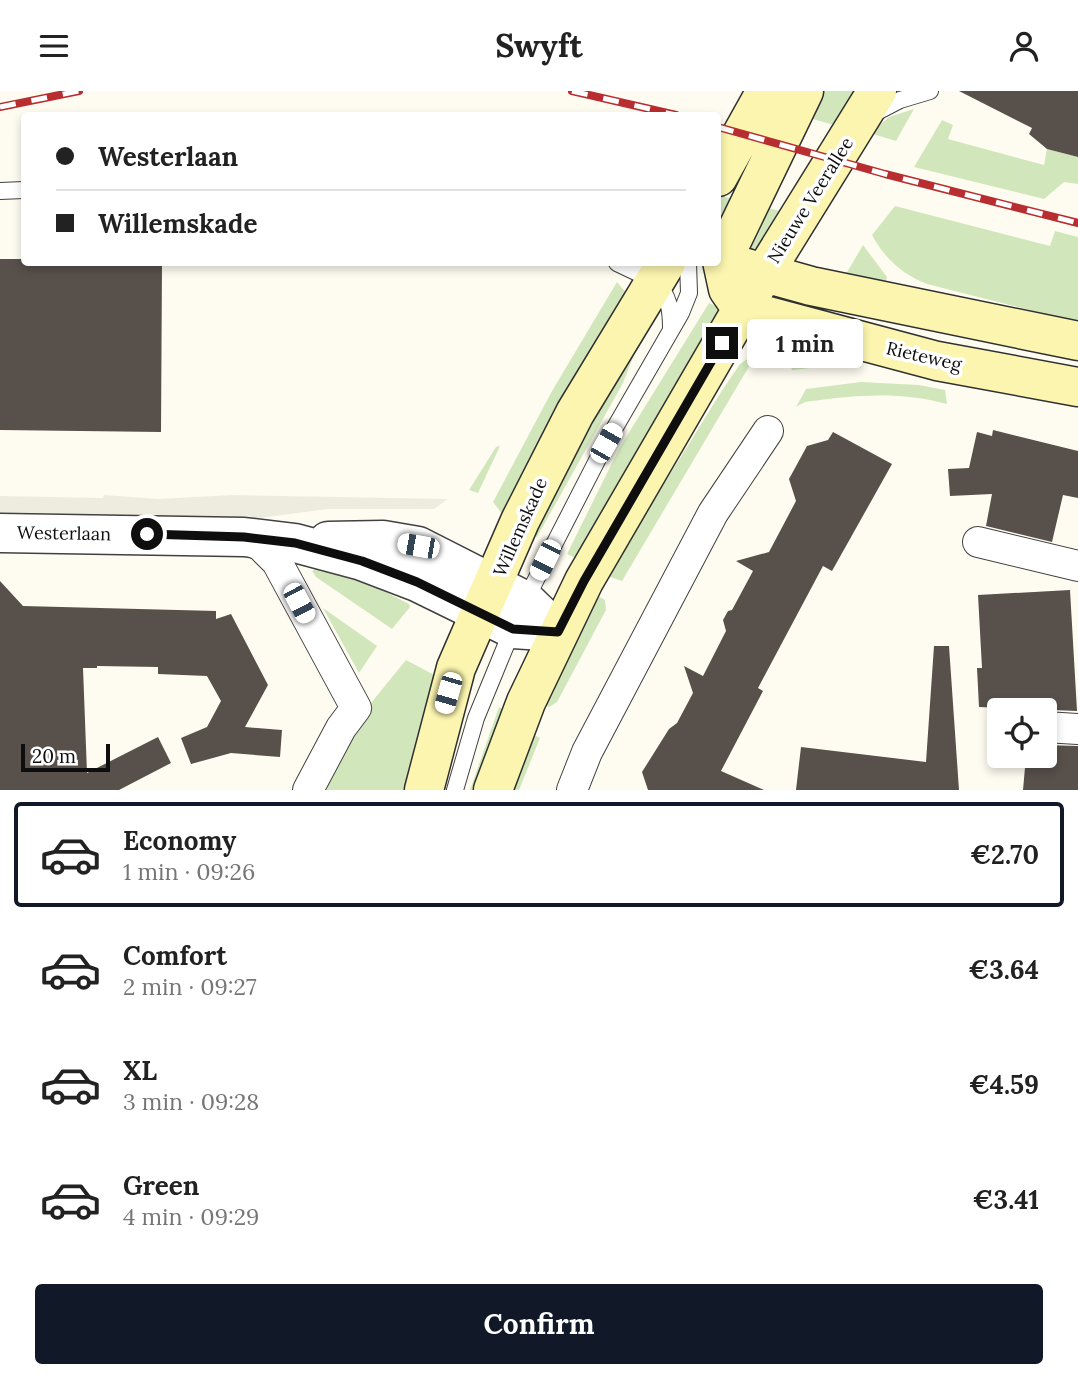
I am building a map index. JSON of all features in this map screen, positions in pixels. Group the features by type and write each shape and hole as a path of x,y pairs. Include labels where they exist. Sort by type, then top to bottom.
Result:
{"main road":[{"path":"721,172 766,91"},
{"path":"721,227 804,91"},
{"name":"Nieuwe Veerallee","path":"742,309 869,106"},
{"path":"694,271 765,274 1078,341"},
{"path":"493,790 517,724 584,581 742,309 728,289 694,271"},
{"name":"Willemskade","path":"424,790 456,668 504,606 520,521 575,413 694,271"},
{"name":"Rieteweg","path":"742,309 937,361 1078,387"}],"street":[{"path":"572,790 587,752 713,513 768,431"},
{"name":"Westerlaan","path":"0,533 244,537 295,543 362,561 417,582 504,606 558,632"},
{"path":"244,537 261,546 277,562 356,708 341,727 308,790"},
{"path":"978,542 1078,566"},
{"path":"1057,728 1078,729"}],"lane":[{"path":"869,106 930,91"},
{"path":"0,191 21,190"},
{"path":"646,266 694,271"},
{"path":"671,331 671,311 665,291 694,271"},
{"name":"Willemskade","path":"455,790 504,606 606,443 671,331 690,293 694,271"}],"green space":[{"path":"814,91 862,91 841,127 802,116"},
{"path":"914,109 896,141 870,133 889,117"},
{"path":"942,120 953,125 948,139 1044,165 1047,149 1078,157 1078,184 1064,182 1044,199 914,167"},
{"path":"721,198 740,201 721,236"},
{"path":"759,206 785,212 764,245 743,252"},
{"path":"895,206 1050,246 1055,231 1078,237 1078,322 927,284 910,275 895,265 872,235"},
{"path":"863,245 887,277 886,281 846,274"},
{"path":"617,282 628,295 503,515 493,502 552,391"},
{"path":"709,303 723,309 577,559 567,554 620,447"},
{"path":"641,337 623,383 537,537 529,532 542,503"},
{"path":"799,343 873,361 792,370 788,359"},
{"path":"753,355 754,358 622,581 607,576 721,392 740,364"},
{"path":"861,382 919,385 945,390 947,404 911,397 876,395 805,402 796,407 806,389"},
{"path":"500,446 478,493 469,490 496,447"},
{"path":"318,568 366,582 409,604 410,607 392,629 316,577 312,571"},
{"path":"596,595 605,600 606,610 557,702 549,707 542,704"},
{"path":"323,608 377,646 359,673"},
{"path":"406,660 438,677 417,790 320,790 353,725"},
{"path":"499,707 506,711 479,790 470,790"},
{"path":"530,733 540,738 519,790 508,790"}],"shaded area":[{"path":"104,495 158,499 233,495 448,499 434,509 328,509 230,522 0,519 0,496 103,498"}],"building":[{"path":"959,91 1078,91 1078,157 1047,149 1029,134 1032,128"},
{"path":"0,259 21,259 21,266 162,266 161,432 0,430"},
{"path":"993,430 1078,451 1078,498 1063,495 1052,542 986,526 992,494 950,496 948,469 969,468 977,432 992,436"},
{"path":"833,432 892,464 832,571 823,566 758,688 763,691 721,771 764,790 648,790 642,772 669,729 677,723 693,693 684,666 703,676 726,631 723,620 728,611 732,610 753,571 736,561 769,552 796,501 789,479 807,446 828,440"},
{"path":"0,581 23,606 216,611 216,619 231,614 268,685 245,727 282,730 280,757 231,753 191,764 181,738 207,727 221,701 207,676 158,674 158,667 97,666 83,668 87,773 158,737 171,763 119,790 0,790"},
{"path":"1070,590 1077,711 1057,710 1057,698 987,698 987,707 979,707 977,668 982,668 978,595"},
{"path":"934,646 949,646 959,790 796,790 801,747 926,762"},
{"path":"1057,745 1078,746 1078,790 1023,790 1025,768 1057,768"}],"railway":[{"path":"0,107 79,91"},
{"path":"572,91 663,112"},
{"path":"721,128 885,174 1078,223"}],"route":[{"path":"147,534 265,538 295,543 362,561 417,582 513,629 558,632 584,581 722,343"}]}
